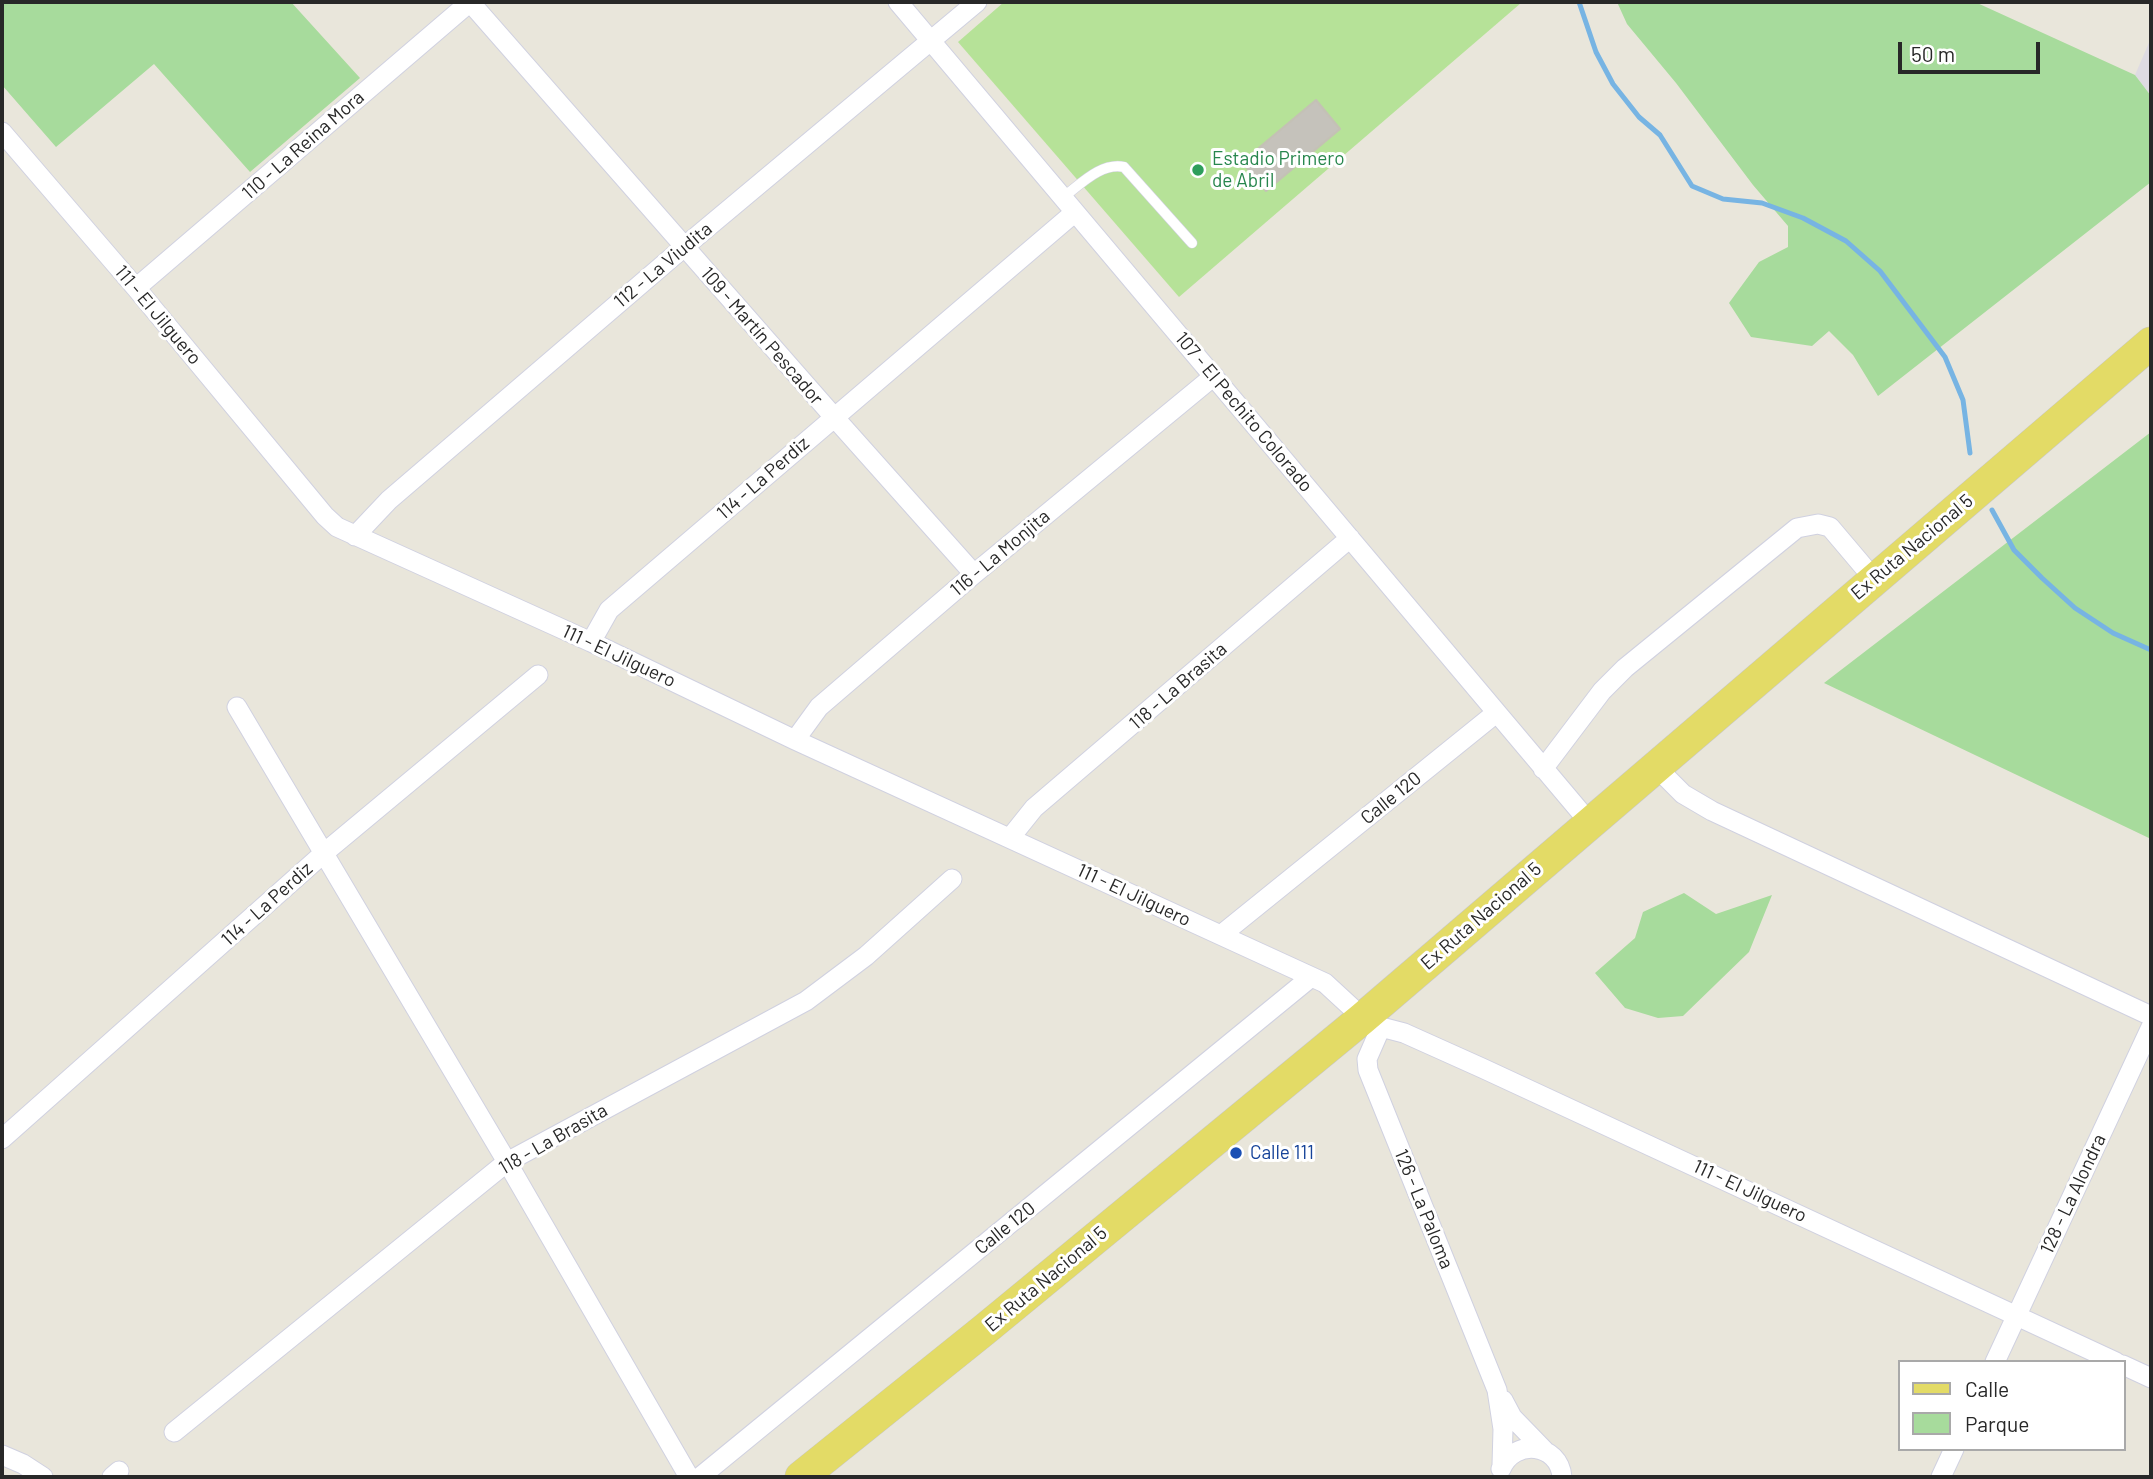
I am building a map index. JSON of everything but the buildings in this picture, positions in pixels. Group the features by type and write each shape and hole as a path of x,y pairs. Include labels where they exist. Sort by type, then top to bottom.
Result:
{"main road":[{"name":"Ex Ruta Nacional 5","path":"802,1477 1372,1022 1589,822 2151,343"}],"street":[{"name":"109 - Martín Pescador","path":"470,2 974,573"},
{"name":"110 - La Reina Mora","path":"135,288 470,2"},
{"name":"107 - El Pechito Colorado","path":"898,2 1589,822"},
{"name":"112 - La Viudita","path":"355,536 389,500 684,247 977,2"},
{"name":"111 - El Jilguero","path":"2,132 337,527 1325,983 1372,1022 1404,1033 2112,1360"},
{"name":"114 - La Perdiz","path":"591,642 609,610 834,417 1068,206"},
{"name":"116 - La Monjita","path":"795,740 820,707 974,573 1214,376"},
{"path":"1543,769 1602,691 1625,668 1797,528 1809,524 1830,527 1874,579"},
{"name":"118 - La Brasita","path":"1010,838 1034,808 1350,538"},
{"name":"114 - La Perdiz","path":"2,1139 324,853 538,675"},
{"path":"237,707 507,1162 689,1477"},
{"name":"Calle 120","path":"1221,935 1496,713"},
{"path":"1655,766 1683,793 1712,811 2151,1016"},
{"name":"118 - La Brasita","path":"174,1432 507,1162 806,1001 866,956 952,879"},
{"name":"Calle 120","path":"699,1477 1310,978"},
{"name":"126 - La Paloma","path":"1372,1022 1368,1070 1497,1390 1513,1417 1554,1464 1580,1477"},
{"name":"128 - La Alondra","path":"1996,1360 2151,1027"},
{"path":"2125,1366 2151,1378"},
{"name":"126 - La Paloma","path":"1497,1390 1503,1429 1499,1473"},
{"path":"1499,1473 1516,1451 1525,1448 1554,1464"},
{"path":"1941,1477 1953,1451"},
{"path":"2,1455 43,1477"}],"lane":[{"path":"1068,206 1105,167 1115,164 1124,167 1192,243"}],"shaded area":[{"path":"2151,38 2151,96 2135,75"}],"green space":[{"path":"2,2 291,2 360,78 250,172 154,64 56,147 2,85"},
{"name":"Estadio Primero de Abril","path":"1004,2 1521,3 1179,297 958,42"},
{"path":"1617,2 1975,2 2135,75 2151,96 2151,182 1878,396 1853,355 1829,331 1812,346 1751,337 1729,303 1759,262 1788,247 1788,226 1627,24"},
{"path":"2151,432 2151,839 1824,683"},
{"path":"1684,893 1716,914 1772,895 1749,952 1683,1016 1658,1018 1625,1008 1595,973 1635,938 1643,912"}],"waterway":[{"path":"1579,2 1596,52 1613,84 1639,117 1660,135 1692,186 1723,199 1762,203 1803,218 1846,241 1880,271 1945,357 1963,400 1970,453"},
{"path":"1992,510 2014,550 2075,608 2113,633 2151,650"}],"place":[{"name":"Estadio Primero de Abril","path":"1198,170"},
{"name":"Calle 111","path":"1236,1153"}]}
